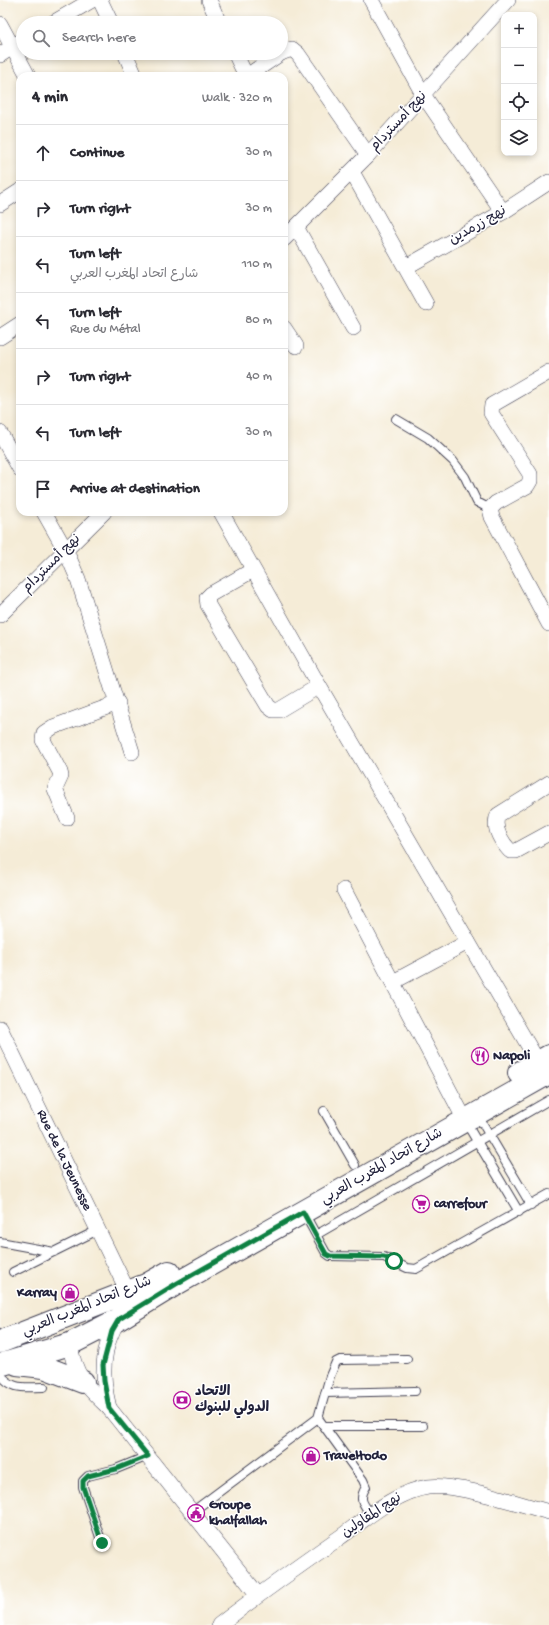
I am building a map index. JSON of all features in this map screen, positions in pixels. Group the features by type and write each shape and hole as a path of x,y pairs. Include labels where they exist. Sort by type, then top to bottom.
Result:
{"main road":[{"name":"شارع اتحاد المغرب العربي","path":"0,1365 70,1344 119,1319 176,1284 303,1212 545,1064"},
{"name":"شارع اتحاد المغرب العربي","path":"0,1342 146,1285 355,1165 466,1113"},
{"path":"70,1344 85,1324 103,1307 128,1292"},
{"path":"0,1365 24,1364 44,1367 83,1382"}],"street":[{"path":"65,16 92,0"},
{"path":"100,0 108,16"},
{"path":"209,0 216,16"},
{"path":"371,0 424,96 503,212"},
{"name":"نهج أمستردام","path":"288,235 352,172 424,96 503,2"},
{"path":"0,24 12,47"},
{"path":"288,50 292,49 298,54 368,155"},
{"path":"19,60 26,72"},
{"path":"127,60 133,72"},
{"path":"238,60 244,72"},
{"path":"252,72 270,60"},
{"path":"352,172 426,304"},
{"name":"نهج زرمدين","path":"406,267 503,212 549,182"},
{"path":"0,204 16,194"},
{"path":"296,227 353,328"},
{"path":"0,337 16,327"},
{"path":"288,334 296,346"},
{"path":"549,372 492,405 491,413 530,474 530,481 527,486 496,503 490,509 492,517 549,624"},
{"path":"0,433 16,462"},
{"path":"46,516 66,551 78,579 118,703 132,752"},
{"name":"نهج أمستردام","path":"0,615 100,516"},
{"path":"223,516 319,686 468,942 545,1064"},
{"path":"253,570 211,594 207,598 208,605 268,706 273,710 279,710 319,686"},
{"path":"67,818 55,789 61,776 60,772 43,740 44,733 53,727 118,703"},
{"path":"549,783 498,816 495,828 510,851 516,851 525,847 549,833"},
{"path":"344,890 466,1113"},
{"path":"393,982 468,942"},
{"name":"Rue de la Jeunesse","path":"0,1028 128,1292"},
{"path":"109,1408 104,1381 103,1365 112,1331 119,1319"},
{"path":"70,1344 72,1358 83,1382 109,1408 258,1595"},
{"name":"نهج المقاولين","path":"219,1625 258,1595 370,1515 408,1491 428,1487 450,1488 549,1512"}],"lane":[{"path":"396,419 428,438 453,461 465,476 477,502 490,509"},
{"path":"316,1235 549,1100"},
{"path":"324,1111 355,1165"},
{"path":"466,1113 490,1135 531,1205"},
{"path":"466,1113 478,1142 519,1212"},
{"path":"303,1212 330,1256 384,1257 407,1268 416,1269 549,1194"},
{"path":"13,1272 98,1230"},
{"path":"0,1242 54,1252"},
{"path":"192,1512 318,1418 330,1376 336,1362 340,1360 407,1359"},
{"path":"0,1374 6,1382 14,1386 44,1387"},
{"path":"325,1393 415,1390"},
{"path":"318,1418 326,1426 364,1480 366,1487 361,1495 361,1500 370,1515"},
{"path":"326,1426 423,1426"},
{"path":"102,1543 83,1487 83,1481 88,1476 116,1469 148,1456"}],"place":[{"name":"Napoli","path":"480,1056"},
{"name":"carrefour","path":"421,1204"},
{"name":"Karray","path":"70,1293"},
{"name":"الاتحاد الدولي للبنوك","path":"182,1400"},
{"name":"Traveltodo","path":"311,1456"},
{"name":"Groupe khalfallah","path":"196,1513"}],"route":[{"path":"102,1543 83,1487 83,1481 88,1476 125,1466 148,1456 109,1408 104,1381 103,1365 112,1331 119,1319 176,1284 303,1212 326,1254 334,1257 384,1257 394,1261"}]}
